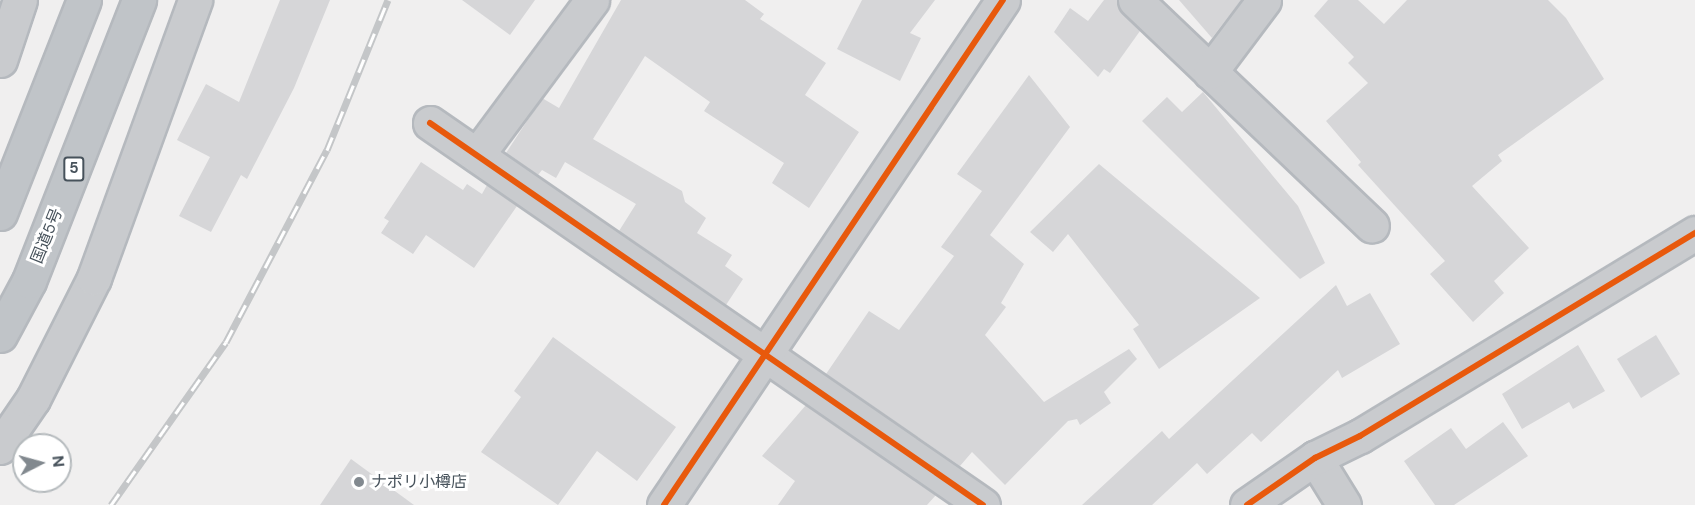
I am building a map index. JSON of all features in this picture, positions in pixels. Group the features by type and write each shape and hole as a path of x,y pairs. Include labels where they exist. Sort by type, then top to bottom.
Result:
{"highway":[{"path":"0,213 84,0"},
{"name":"国道5号","path":"0,335 29,281 139,0"}],"street":[{"path":"0,60 20,0"},
{"path":"0,447 33,399 94,278 195,0"},
{"path":"477,154 592,0"},
{"path":"664,505 1003,0"},
{"path":"1135,0 1372,226"},
{"path":"1210,72 1264,0"},
{"path":"430,123 768,351 983,505"},
{"path":"1247,505 1315,459 1360,436 1695,233"},
{"path":"1315,459 1344,505"}],"building":[{"path":"280,0 330,0 294,88 247,179 241,175 211,232 179,216 210,157 177,140 206,84 239,102"},
{"path":"462,0 535,0 510,35"},
{"path":"621,0 745,0 764,14 760,19 826,63 805,95 859,132 809,208 772,183 784,163 704,111 710,102 645,56 593,139 682,191 685,202 706,218 697,233 732,255 725,266 743,279 726,305 619,231 636,204 565,162 556,178 542,170 538,175 506,153 542,98 559,108"},
{"path":"862,0 935,0 910,33 921,38 900,81 837,49"},
{"path":"1104,0 1117,0 1140,31 1110,73 1104,69 1098,77 1054,32 1070,8 1088,21"},
{"path":"1179,0 1241,0 1212,38"},
{"path":"1328,0 1358,0 1384,24 1407,0 1548,0 1566,18 1604,79 1498,155 1502,161 1472,186 1529,248 1494,281 1504,293 1473,322 1430,274 1445,261 1358,165 1361,162 1326,121 1368,83 1348,63 1354,57 1314,16"},
{"path":"1029,75 1070,127 990,235 1024,264 1001,303 1006,307 985,335 1044,402 1129,349 1137,359 1104,392 1111,403 1080,425 1077,419 1068,421 1005,485 972,452 960,466 826,374 869,311 899,330 954,256 941,247 982,191 957,174"},
{"path":"1203,92 1298,206 1325,263 1300,279 1142,121 1167,97 1182,112"},
{"path":"421,162 463,190 467,184 482,194 487,185 517,206 474,268 426,235 413,254 381,233 389,221 384,218"},
{"path":"1099,164 1260,298 1159,369 1133,329 1139,325 1068,234 1053,252 1030,232"},
{"path":"1336,285 1347,306 1370,293 1400,344 1342,378 1338,370 1261,442 1252,433 1207,474 1197,463 1152,505 1082,505 1162,431 1169,439"},
{"path":"1656,335 1680,374 1641,398 1617,359"},
{"path":"553,337 676,427 637,481 597,451 558,505 481,452 521,397 514,391"},
{"path":"1578,345 1605,391 1573,409 1569,402 1522,429 1502,394"},
{"path":"806,405 936,495 927,505 778,505 795,481 762,456"},
{"path":"1503,422 1528,456 1454,505 1435,505 1404,461 1451,428 1466,449"},
{"name":"ナポリ小樽店","path":"351,459 414,505 320,505"}],"railway":[{"path":"111,505 226,342 327,150 388,0"}],"cycle path":[{"path":"664,505 1003,0"},
{"path":"430,123 983,505"},
{"path":"1247,505 1315,458 1360,436 1695,233"}],"place":[{"name":"ナポリ小樽店","path":"359,482"}]}
